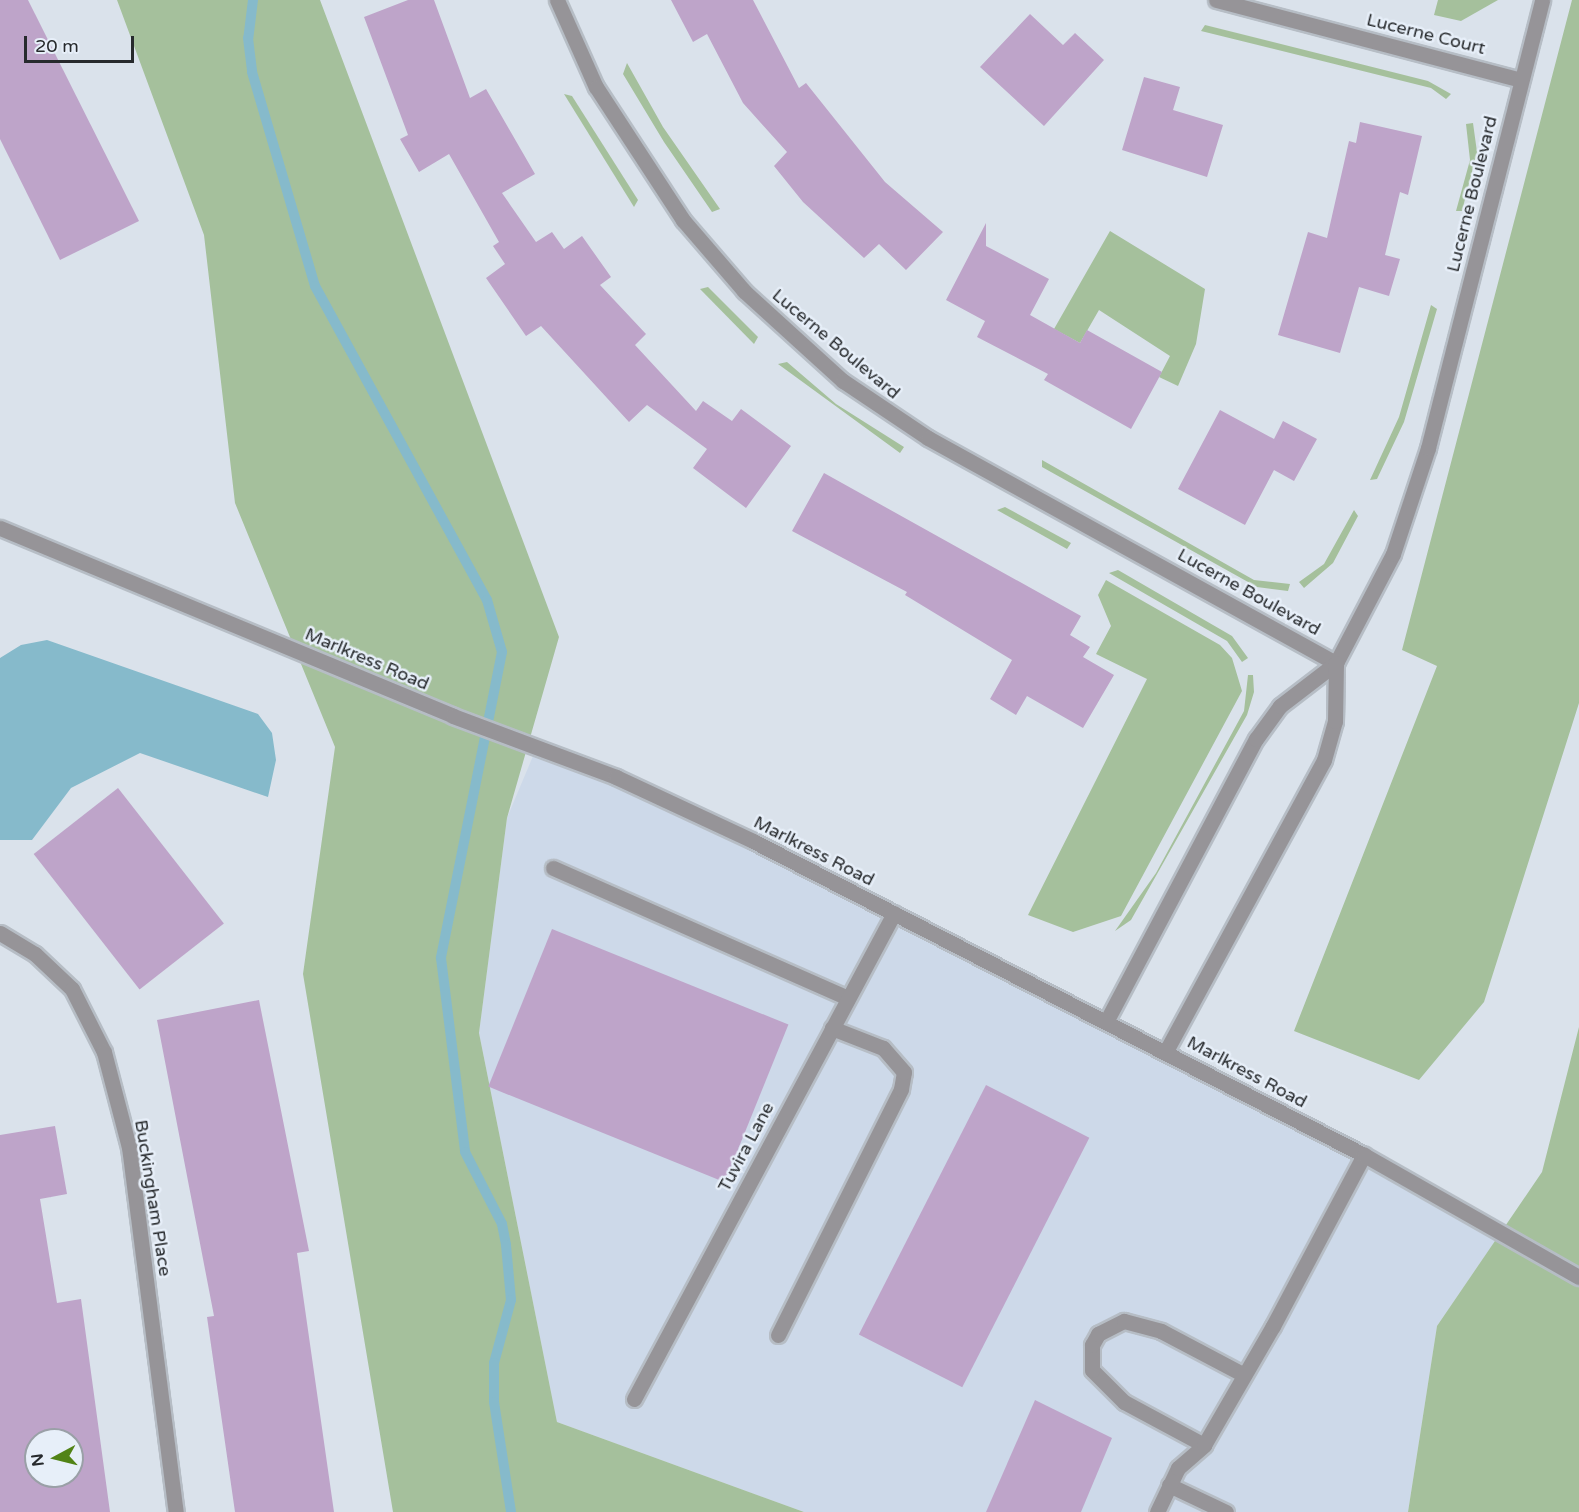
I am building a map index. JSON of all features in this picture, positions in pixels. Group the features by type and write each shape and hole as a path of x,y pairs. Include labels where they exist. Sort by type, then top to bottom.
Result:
{"street":[{"name":"Lucerne Boulevard","path":"557,0 596,87 683,220 744,291 843,381 928,438 1336,663"},
{"name":"Lucerne Court","path":"1216,0 1520,80"},
{"name":"Lucerne Boulevard","path":"1107,1020 1268,721 1336,663 1408,516 1542,0"},
{"name":"Marlkress Road","path":"0,528 453,716 558,753 753,841 1107,1020 1364,1155 1579,1277"},
{"name":"Lucerne Boulevard","path":"1166,1051 1324,760 1335,722 1336,663"},
{"path":"553,868 848,998"},
{"name":"Tuvira Lane","path":"634,1400 894,913"},
{"name":"Buckingham Place","path":"0,933 35,954 72,989 104,1052 129,1147 177,1512"},
{"path":"778,1335 901,1089 904,1072 883,1048 832,1028"},
{"path":"1157,1512 1178,1468 1204,1445 1245,1375 1364,1155"},
{"path":"1204,1445 1124,1402 1092,1370 1092,1345 1098,1334 1124,1321 1161,1331 1245,1375"},
{"path":"1169,1485 1226,1512"}],"shaded area":[{"path":"536,749 841,881 1498,1237 1437,1326 1408,1512 804,1512 557,1422 479,1033 507,818"}],"green space":[{"path":"117,0 320,0 559,637 507,818 479,1033 557,1422 804,1512 393,1512 303,974 335,747 235,503 204,235"},
{"path":"1438,0 1498,0 1461,21 1434,15"},
{"path":"1572,0 1579,0 1579,703 1484,1002 1419,1080 1294,1031 1437,666 1402,650"},
{"path":"1205,25 1428,81 1451,94 1446,99 1431,88 1201,31"},
{"path":"627,63 663,127 720,209 712,212 664,142 623,74"},
{"path":"564,94 572,96 638,200 634,207"},
{"path":"1473,123 1477,152 1462,211 1456,211 1470,160 1466,124"},
{"path":"1110,231 1205,289 1196,344 1178,386 1159,377 1170,356 1099,310 1080,343 1054,329"},
{"path":"708,287 758,337 754,344 700,289"},
{"path":"1431,305 1437,309 1404,422 1377,479 1370,480 1399,417"},
{"path":"787,362 836,404 904,447 900,453 778,364"},
{"path":"1042,460 1254,580 1290,584 1288,591 1257,587 1042,467"},
{"path":"1005,507 1071,543 1067,549 997,510"},
{"path":"1354,510 1358,516 1333,563 1304,588 1299,582 1324,564"},
{"path":"1118,570 1232,636 1248,658 1242,662 1227,641 1109,573"},
{"path":"1106,580 1220,645 1232,658 1242,691 1121,916 1073,932 1028,915 1147,679 1096,654 1111,626 1098,595"},
{"path":"1248,675 1253,675 1254,692 1247,715 1131,920 1115,931 1156,873 1244,711"},
{"path":"1579,1027 1579,1512 1408,1512 1437,1326 1542,1172"}],"water":[{"path":"47,640 258,714 272,733 276,760 268,797 140,753 71,788 32,840 0,840 0,658 21,645"}],"building":[{"path":"0,0 28,0 139,221 60,260 0,139"},
{"path":"408,0 434,0 470,98 486,89 535,174 502,193 536,242 552,232 564,249 582,236 611,277 600,285 646,334 635,345 696,411 703,401 732,421 741,409 791,446 746,508 693,468 707,449 647,405 629,422 541,326 526,336 486,278 505,264 493,246 499,242 449,154 419,172 400,139 408,135 364,17"},
{"path":"671,0 753,0 799,88 806,83 885,182 943,232 906,270 879,244 864,258 803,202 774,166 787,152 743,103 707,34 693,42"},
{"path":"1030,14 1063,45 1075,33 1104,60 1044,126 980,67"},
{"path":"1144,77 1180,87 1173,110 1223,125 1207,177 1122,150"},
{"path":"1360,122 1422,136 1408,195 1400,192 1385,255 1400,259 1389,296 1359,287 1340,353 1278,335 1308,232 1327,238 1349,141 1356,143"},
{"path":"986,223 986,246 1049,279 1030,315 1080,343 1087,330 1162,372 1131,429 1044,380 1048,374 977,337 985,321 946,300"},
{"path":"1220,410 1274,439 1283,421 1317,439 1294,481 1274,470 1245,525 1178,489"},
{"path":"824,473 1081,616 1070,635 1090,647 1083,657 1114,675 1083,728 1027,696 1016,715 990,699 1012,660 905,595 907,592 792,531"},
{"path":"118,788 224,924 140,989 34,854"},
{"path":"552,929 788,1025 725,1182 488,1087"},
{"path":"259,1000 309,1251 297,1253 334,1512 235,1512 207,1317 214,1316 157,1020"},
{"path":"986,1085 1089,1138 962,1387 859,1334"},
{"path":"55,1126 67,1194 40,1199 57,1303 81,1299 110,1512 0,1512 0,1135"},
{"path":"1035,1400 1112,1438 1081,1512 986,1512"}],"waterway":[{"path":"253,0 248,38 252,72 315,286 487,600 502,652 441,958 465,1152 502,1224 506,1245 511,1300 494,1363 494,1402 511,1512"}]}
